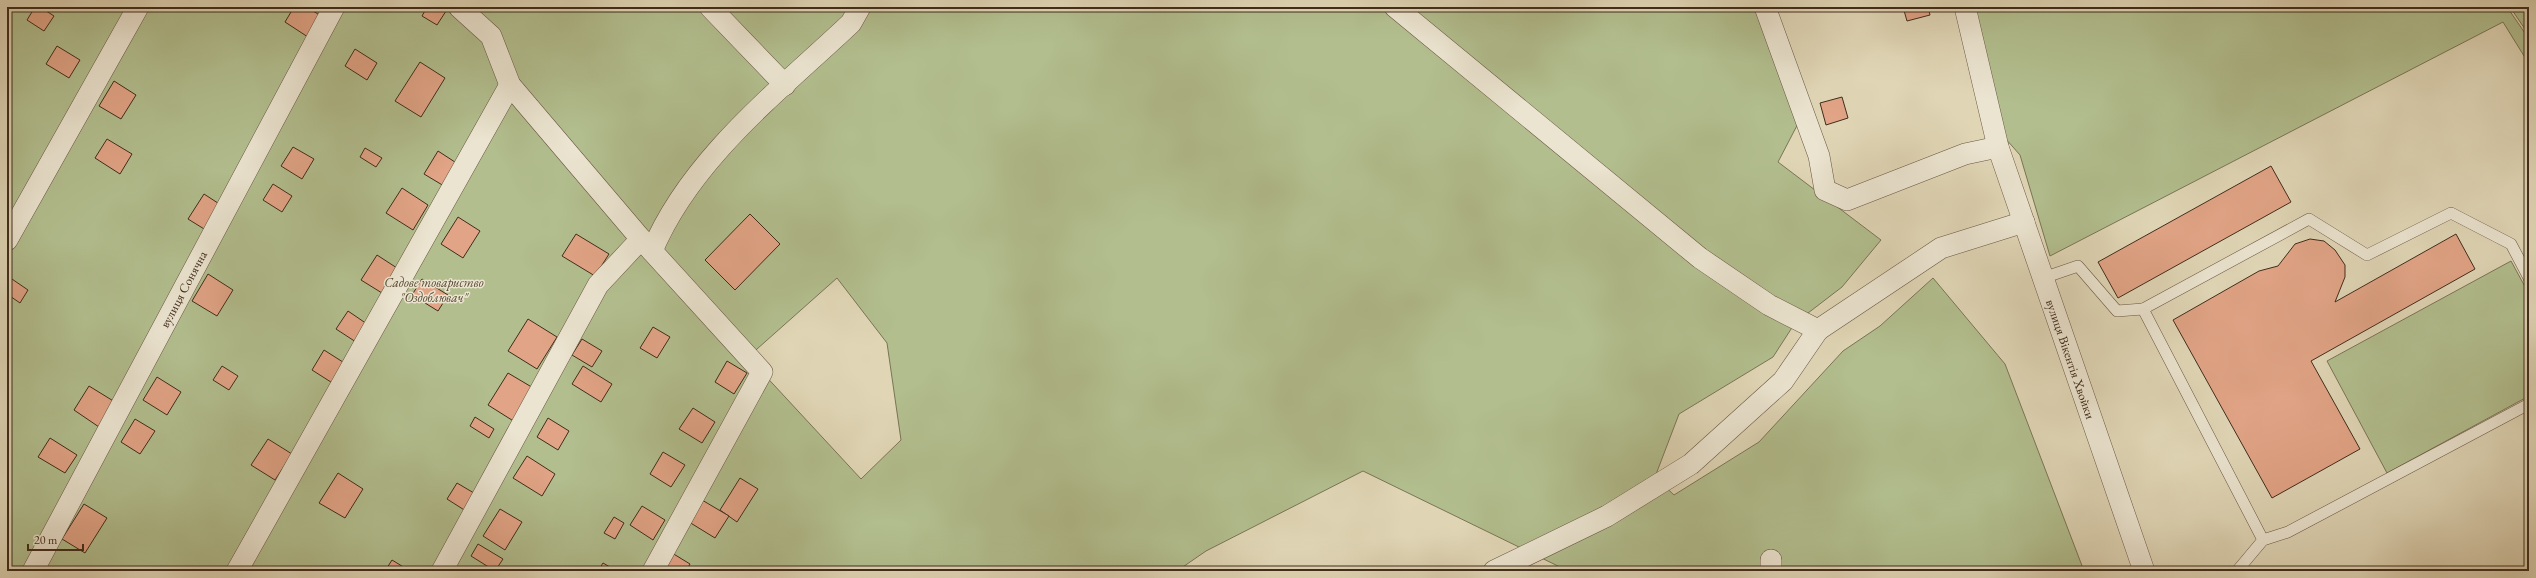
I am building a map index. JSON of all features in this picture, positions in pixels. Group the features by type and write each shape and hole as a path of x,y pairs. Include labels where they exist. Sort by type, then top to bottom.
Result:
{"street":[{"path":"7,240 138,7"},
{"name":"вулиця Сонячна","path":"33,571 334,7"},
{"path":"459,7 491,36 510,84 647,245 762,372 653,571"},
{"path":"710,7 785,85"},
{"path":"442,571 598,284 647,245 662,227 709,159 851,23 860,7"},
{"path":"1395,7 1700,258 1769,305 1818,330"},
{"path":"1765,7 1819,156 1825,190 1847,200 1966,154 1998,147"},
{"name":"вулиця Вікентія Хвойки","path":"1965,7 1998,147 2144,571"},
{"path":"237,571 510,84"},
{"path":"1494,571 1607,516 1691,464 1784,381 1818,330 1941,248 2024,222"}],"lane":[{"path":"2043,278 2078,266 2117,311 2143,309 2309,219 2367,255 2452,213 2510,244 2529,278"},
{"path":"2143,309 2263,540"},
{"path":"2236,571 2263,540 2288,532 2529,404"}],"green space":[{"name":"Садове товариство \"Оздоблювач\"","path":"7,7 1765,7 1803,114 1778,162 1881,240 1842,287 1795,323 1773,357 1679,414 1655,477 1674,495 1759,442 1843,351 1880,326 1933,278 2005,364 2084,571 1560,571 1562,568 1363,471 1206,551 1177,571 7,571","holes":["837,278 887,343 901,440 861,479 748,357"]},
{"path":"1965,7 2507,7 2529,39 2529,64 2503,22 2050,256 2020,155 1990,121"},
{"path":"2510,7 2529,7 2529,35"},
{"path":"2511,261 2529,294 2529,396 2387,473 2327,361"}],"building":[{"path":"35,7 40,7 54,16 44,31 27,20"},
{"path":"294,7 307,7 324,18 311,39 285,22"},
{"path":"427,7 448,8 437,25 422,16"},
{"path":"1903,7 1928,7 1930,15 1907,21"},
{"path":"57,46 80,60 69,78 46,64"},
{"path":"355,49 377,63 367,80 345,66"},
{"path":"420,62 445,78 421,117 395,101"},
{"path":"114,81 136,95 121,119 99,106"},
{"path":"1842,97 1848,118 1826,125 1820,103"},
{"path":"107,139 132,154 120,174 95,158"},
{"path":"293,147 314,159 302,179 281,166"},
{"path":"365,148 382,158 376,167 360,157"},
{"path":"438,151 458,164 444,186 424,174"},
{"path":"2271,166 2291,202 2118,298 2098,262"},
{"path":"273,184 292,196 282,212 263,200"},
{"path":"402,188 428,205 413,230 386,213"},
{"path":"204,194 224,207 209,232 188,219"},
{"path":"750,214 780,244 735,290 705,260"},
{"path":"458,217 480,231 463,258 441,244"},
{"path":"576,234 609,254 595,276 562,256"},
{"path":"2456,234 2475,269 2311,361 2360,449 2272,498 2173,320 2259,271 2278,266 2295,244 2310,239 2324,241 2335,250 2345,265 2345,277 2335,302"},
{"path":"377,255 397,268 382,293 361,280"},
{"path":"208,274 233,290 217,316 192,301"},
{"path":"9,277 28,290 20,303 7,294"},
{"path":"422,279 448,295 438,311 412,295"},
{"path":"348,311 367,324 356,342 336,329"},
{"path":"528,319 557,337 537,369 508,351"},
{"path":"653,327 670,337 657,358 640,348"},
{"path":"582,339 602,351 592,367 572,355"},
{"path":"324,350 346,364 334,384 312,370"},
{"path":"727,361 747,373 734,394 715,382"},
{"path":"222,366 238,376 229,390 213,380"},
{"path":"583,366 612,384 601,402 572,384"},
{"path":"508,373 535,389 515,422 488,405"},
{"path":"157,377 181,392 167,415 143,400"},
{"path":"89,386 115,402 99,427 74,410"},
{"path":"693,408 715,422 702,443 679,429"},
{"path":"475,417 494,429 489,438 470,426"},
{"path":"548,418 569,431 558,450 537,437"},
{"path":"135,419 155,431 140,454 121,442"},
{"path":"50,438 77,455 65,473 38,457"},
{"path":"268,439 292,454 275,480 251,465"},
{"path":"663,452 685,465 671,487 650,474"},
{"path":"527,456 555,474 542,496 513,478"},
{"path":"338,473 363,489 345,518 319,503"},
{"path":"740,478 758,489 737,522 720,510"},
{"path":"457,483 479,496 469,513 447,499"},
{"path":"702,500 729,516 715,538 689,522"},
{"path":"84,504 107,518 85,553 62,539"},
{"path":"642,506 665,520 653,540 630,525"},
{"path":"500,509 522,522 505,550 483,536"},
{"path":"614,517 624,523 615,539 604,533"},
{"path":"478,544 503,559 495,571 471,556"},
{"path":"672,553 690,564 686,571 667,571 663,568"},
{"path":"392,560 410,571 385,571"},
{"path":"603,563 617,571 598,571"}]}
